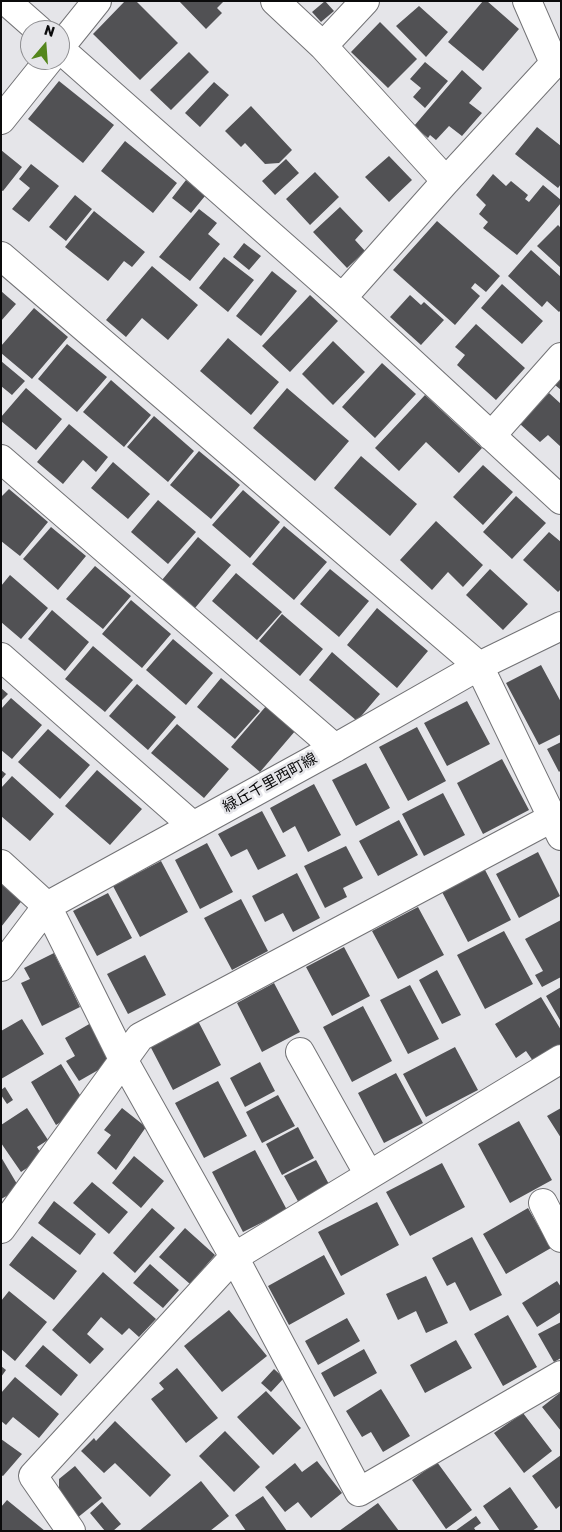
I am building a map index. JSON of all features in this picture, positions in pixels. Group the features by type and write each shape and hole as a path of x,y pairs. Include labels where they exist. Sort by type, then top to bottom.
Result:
{"street":[{"path":"6,1 27,20"},
{"path":"70,35 97,1"},
{"path":"275,1 322,46 446,181"},
{"path":"322,46 365,1"},
{"path":"342,298 446,181 558,60 528,1"},
{"path":"70,57 342,298 561,500"},
{"path":"1,120 41,70"},
{"path":"1,256 479,666 556,827 140,1038 1,1228"},
{"path":"491,436 561,357"},
{"path":"1,459 334,748"},
{"name":"緑丘千里西町線","path":"1,967 48,906 479,666 561,626"},
{"path":"1,657 192,826"},
{"path":"1,864 48,906 124,1060 234,1257 359,1492 561,1375"},
{"path":"300,1052 369,1175"},
{"path":"71,1531 33,1476 234,1257 561,1059"},
{"path":"543,1202 561,1238"}],"building":[{"path":"125,1 136,1 178,43 140,80 93,34"},
{"path":"179,1 224,1 217,8 222,13 206,29"},
{"path":"325,1 334,11 321,22 312,12"},
{"path":"483,1 487,1 519,29 483,71 448,42"},
{"path":"419,6 448,32 426,57 396,26"},
{"path":"380,22 417,59 388,88 351,52"},
{"path":"189,52 209,72 171,110 150,90"},
{"path":"425,62 448,81 425,108 413,97 421,88 410,79"},
{"path":"462,70 482,88 469,103 482,113 462,136 449,126 436,140 430,135 428,138 414,126"},
{"path":"59,81 114,125 83,163 28,119"},
{"path":"214,82 229,95 200,127 185,113"},
{"path":"251,106 292,150 279,163 265,164 245,143 241,147 225,131"},
{"path":"537,127 561,146 561,184 558,188 515,154"},
{"path":"125,141 177,183 153,213 101,171"},
{"path":"1,150 22,167 3,191 1,190"},
{"path":"389,156 412,180 389,202 365,177"},
{"path":"286,159 299,173 275,195 262,181"},
{"path":"31,164 59,186 29,222 12,209 30,188 19,179"},
{"path":"315,172 339,197 310,225 286,199"},
{"path":"493,174 506,186 511,181 528,195 525,199 529,202 543,185 561,200 561,203 517,255 483,228 488,222 479,214 486,205 476,195"},
{"path":"186,180 205,196 191,213 172,198"},
{"path":"75,195 92,209 66,241 49,227"},
{"path":"340,207 363,231 355,240 365,251 347,268 313,232"},
{"path":"199,209 217,223 208,234 220,244 190,281 159,257"},
{"path":"94,211 145,252 132,267 124,261 108,281 65,247"},
{"path":"437,221 500,276 486,292 475,283 471,288 480,296 455,325 393,270"},
{"path":"558,225 561,228 561,268 537,246"},
{"path":"244,243 261,256 249,270 233,257"},
{"path":"531,250 561,277 561,310 559,312 547,301 542,307 508,276"},
{"path":"224,257 254,280 228,312 199,288"},
{"path":"152,266 198,305 168,340 142,318 126,337 106,320"},
{"path":"272,271 297,291 261,336 236,316"},
{"path":"502,284 543,321 522,344 481,308"},
{"path":"1,291 16,304 1,321"},
{"path":"310,295 338,321 290,372 262,346"},
{"path":"410,295 421,305 424,302 444,320 421,345 390,317"},
{"path":"34,308 68,337 32,379 1,353 1,346"},
{"path":"476,324 525,368 496,400 457,365 465,355 455,347"},
{"path":"228,338 279,382 251,415 200,371"},
{"path":"333,341 365,372 333,405 302,374"},
{"path":"67,344 107,377 77,412 38,379"},
{"path":"1,361 25,381 12,395 1,386"},
{"path":"382,363 416,394 375,438 342,407"},
{"path":"561,379 561,390 555,385"},
{"path":"111,380 151,415 124,447 83,412"},
{"path":"26,388 62,419 36,450 1,421 1,417"},
{"path":"287,388 349,441 315,481 253,428"},
{"path":"549,393 561,404 561,447 548,435 540,442 520,424"},
{"path":"425,395 482,448 459,473 426,442 399,471 375,448"},
{"path":"154,416 194,451 168,482 127,447"},
{"path":"69,424 108,457 96,472 83,460 63,484 37,462"},
{"path":"199,451 240,485 211,519 170,485"},
{"path":"361,456 417,504 390,536 334,488"},
{"path":"113,462 150,494 128,519 91,488"},
{"path":"483,465 513,492 483,525 453,497"},
{"path":"9,489 48,522 20,556 1,541 1,497"},
{"path":"243,490 280,522 250,558 212,525"},
{"path":"516,496 546,523 512,559 483,532"},
{"path":"158,500 196,532 168,564 131,532"},
{"path":"436,521 483,565 463,587 448,572 432,590 400,560"},
{"path":"284,526 327,562 294,600 252,564"},
{"path":"51,527 86,556 58,590 23,559"},
{"path":"549,532 561,542 561,589 558,592 523,560"},
{"path":"198,537 231,565 195,608 162,580"},
{"path":"95,566 131,596 103,629 66,599"},
{"path":"330,569 369,601 339,637 300,604"},
{"path":"490,569 528,604 503,630 466,595"},
{"path":"236,573 282,612 257,640 212,601"},
{"path":"10,575 48,608 21,639 1,622 1,586"},
{"path":"131,600 171,634 142,668 102,634"},
{"path":"377,608 428,651 397,688 347,645"},
{"path":"52,610 89,642 65,671 28,639"},
{"path":"282,614 323,649 300,676 259,641"},
{"path":"173,639 213,673 186,705 146,670"},
{"path":"93,646 133,680 105,712 65,679"},
{"path":"332,652 380,694 357,721 309,680"},
{"path":"541,665 561,702 561,734 539,745 506,683"},
{"path":"221,678 260,711 235,739 197,707"},
{"path":"137,684 176,717 148,750 109,716"},
{"path":"1,688 8,694 1,701"},
{"path":"11,698 42,725 12,759 1,750 1,709"},
{"path":"467,701 490,744 447,766 424,723"},
{"path":"267,705 296,730 260,772 231,747"},
{"path":"177,724 229,769 204,798 151,753"},
{"path":"417,727 446,781 408,801 379,747"},
{"path":"48,729 90,765 60,799 18,762"},
{"path":"561,742 561,770 559,772 547,749"},
{"path":"502,759 529,810 483,834 457,783"},
{"path":"366,763 390,808 356,826 332,780"},
{"path":"1,770 6,774 1,780"},
{"path":"97,770 142,809 110,845 65,806"},
{"path":"12,776 54,814 30,841 1,816 1,788"},
{"path":"314,784 341,835 308,852 295,826 283,833 270,808"},
{"path":"443,793 465,835 424,856 402,814"},
{"path":"262,811 286,856 258,870 247,849 231,857 218,834"},
{"path":"399,820 418,855 378,876 359,841"},
{"path":"207,843 233,892 200,909 175,860"},
{"path":"346,846 363,878 343,888 347,897 325,908 304,866"},
{"path":"538,852 560,896 519,918 496,874"},
{"path":"161,861 188,912 140,937 113,886"},
{"path":"484,868 511,920 468,942 441,890"},
{"path":"297,873 320,918 293,932 283,913 265,922 252,896"},
{"path":"1,880 24,898 1,927"},
{"path":"108,893 132,938 97,956 73,911"},
{"path":"241,899 268,951 232,970 204,918"},
{"path":"418,907 444,955 398,979 372,931"},
{"path":"561,920 561,977 542,987 535,975 543,971 525,939"},
{"path":"504,931 533,984 485,1009 457,955"},
{"path":"344,947 370,996 332,1016 306,967"},
{"path":"54,953 80,1007 42,1026 21,983 30,979 24,968"},
{"path":"145,955 166,995 128,1014 107,974"},
{"path":"437,970 461,1015 442,1024 419,980"},
{"path":"274,983 300,1032 262,1052 237,1003"},
{"path":"410,985 439,1039 408,1054 380,1000"},
{"path":"561,987 561,1022 546,996"},
{"path":"541,997 561,1030 561,1045 533,1061 526,1051 516,1058 495,1024"},
{"path":"363,1006 392,1061 352,1082 323,1027"},
{"path":"196,1017 221,1065 173,1090 148,1042"},
{"path":"22,1019 44,1054 1,1079 1,1031"},
{"path":"91,1023 114,1061 79,1081 66,1061 75,1056 65,1038"},
{"path":"455,1047 478,1090 426,1117 403,1074"},
{"path":"260,1062 275,1091 245,1107 230,1078"},
{"path":"61,1064 83,1100 80,1110 56,1125 31,1082"},
{"path":"396,1073 423,1123 384,1143 358,1093"},
{"path":"218,1081 247,1136 204,1158 175,1103"},
{"path":"5,1087 13,1100 7,1104 1,1095 1,1090"},
{"path":"278,1095 295,1126 262,1143 246,1112"},
{"path":"27,1108 48,1140 37,1147 43,1157 21,1172 1,1143 1,1125"},
{"path":"122,1108 146,1127 116,1170 97,1153 111,1135 104,1130"},
{"path":"561,1108 561,1138 547,1116"},
{"path":"519,1121 552,1180 510,1203 478,1144"},
{"path":"298,1127 314,1158 282,1175 266,1144"},
{"path":"255,1150 287,1210 243,1232 212,1172"},
{"path":"134,1156 164,1181 141,1208 112,1183"},
{"path":"1,1157 20,1189 1,1199"},
{"path":"316,1160 331,1188 300,1205 284,1176"},
{"path":"442,1163 465,1207 410,1236 386,1192"},
{"path":"92,1182 128,1212 109,1234 73,1203"},
{"path":"54,1201 96,1234 80,1255 38,1223"},
{"path":"377,1202 399,1245 341,1276 318,1232"},
{"path":"152,1208 175,1228 135,1273 113,1253"},
{"path":"528,1208 551,1248 506,1274 483,1234"},
{"path":"185,1228 215,1255 190,1284 159,1257"},
{"path":"32,1236 77,1271 54,1300 9,1265"},
{"path":"472,1237 502,1295 470,1311 455,1282 447,1286 432,1258"},
{"path":"324,1255 345,1294 289,1325 268,1286"},
{"path":"150,1264 179,1290 163,1308 133,1283"},
{"path":"103,1272 156,1319 139,1337 129,1328 122,1335 101,1317 87,1334 104,1349 90,1364 52,1330"},
{"path":"426,1276 448,1323 426,1333 416,1311 398,1320 386,1294"},
{"path":"557,1281 561,1287 561,1312 537,1327 522,1303"},
{"path":"9,1291 47,1322 15,1361 1,1349 1,1301"},
{"path":"229,1310 267,1356 222,1392 184,1346"},
{"path":"508,1315 537,1367 503,1386 474,1334"},
{"path":"347,1318 360,1341 318,1365 305,1341"},
{"path":"561,1322 561,1358 554,1362 538,1334"},
{"path":"456,1340 472,1368 425,1393 410,1365"},
{"path":"43,1345 78,1375 61,1396 25,1366"},
{"path":"364,1349 377,1373 334,1397 321,1373"},
{"path":"1,1366 6,1370 1,1377"},
{"path":"177,1368 218,1418 186,1443 151,1399 164,1389 159,1383"},
{"path":"274,1369 284,1378 271,1392 261,1383"},
{"path":"15,1377 59,1414 39,1438 13,1417 6,1425 1,1421 1,1393"},
{"path":"381,1389 410,1436 383,1452 371,1432 362,1437 346,1411"},
{"path":"266,1391 301,1428 273,1455 237,1417"},
{"path":"561,1392 561,1431 542,1407"},
{"path":"523,1413 552,1451 524,1473 494,1433"},
{"path":"115,1421 171,1475 150,1497 115,1463 104,1473 81,1451 94,1438 96,1441"},
{"path":"225,1431 260,1467 234,1492 199,1456"},
{"path":"1,1439 22,1454 3,1476 1,1475"},
{"path":"561,1455 561,1505 556,1509 532,1476"},
{"path":"317,1461 342,1493 311,1518 298,1502 285,1512 265,1487 295,1463 302,1472"},
{"path":"437,1462 472,1510 446,1529 412,1480"},
{"path":"75,1466 102,1498 77,1518 59,1496 59,1479"},
{"path":"201,1481 229,1516 210,1531 139,1531"},
{"path":"510,1487 538,1527 532,1531 500,1531 483,1506"},
{"path":"263,1496 287,1531 246,1531 235,1515"},
{"path":"7,1500 45,1531 1,1531 1,1507"},
{"path":"102,1502 121,1524 113,1531 105,1531 90,1513"},
{"path":"378,1503 399,1531 339,1531"},
{"path":"476,1516 481,1523 474,1528 476,1531 455,1531"}]}
